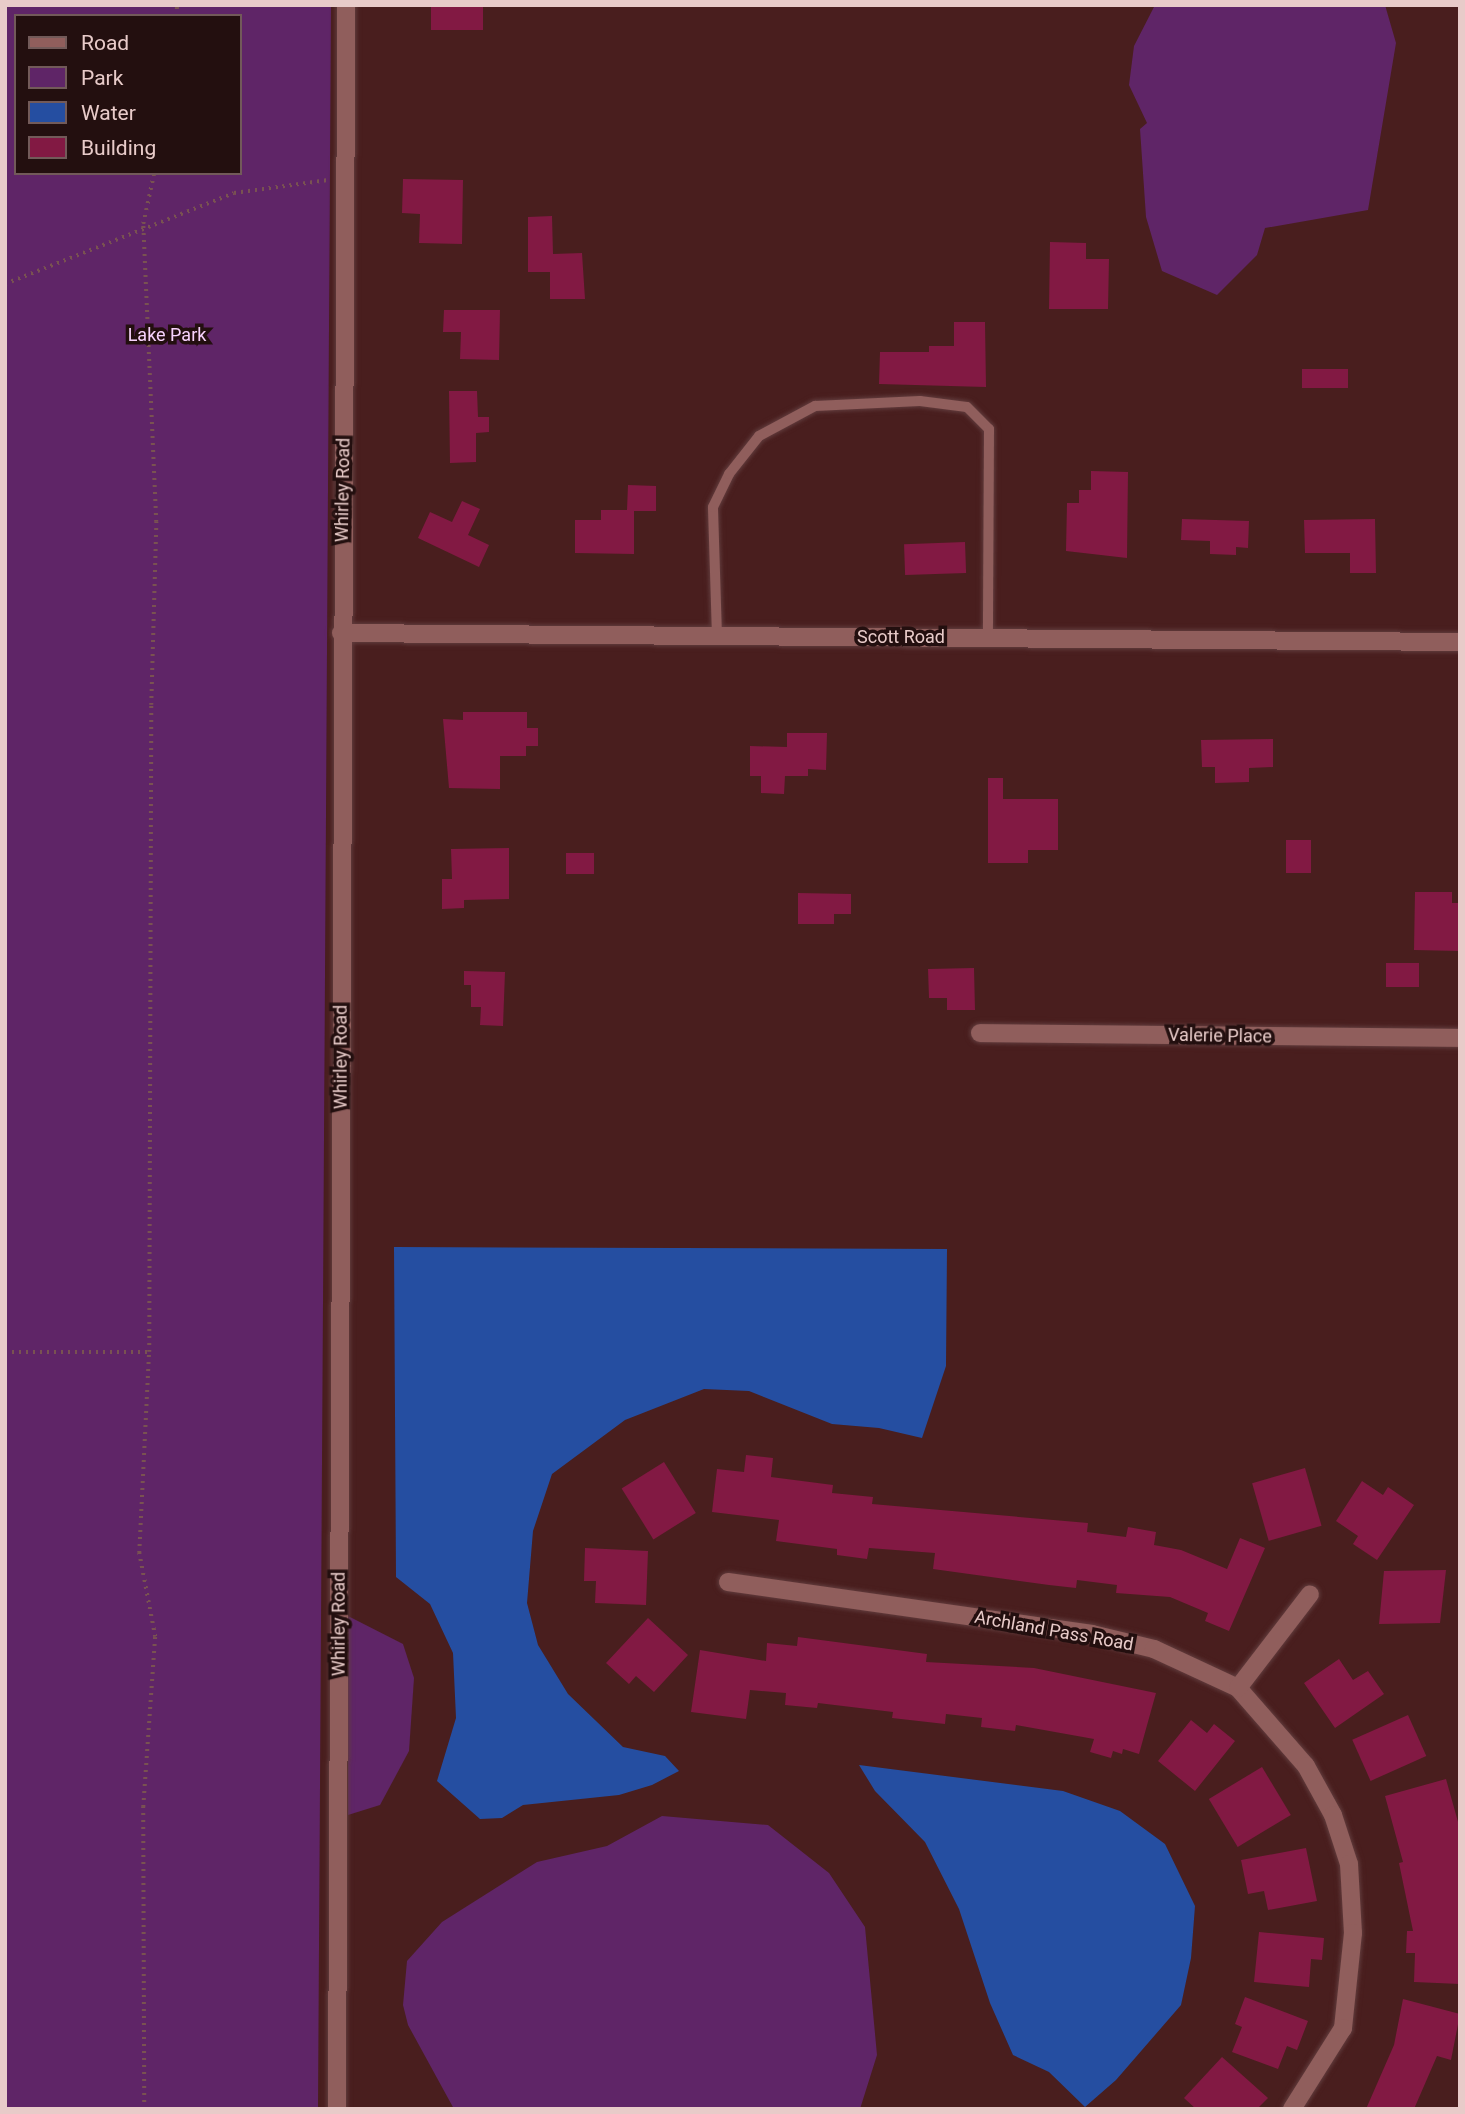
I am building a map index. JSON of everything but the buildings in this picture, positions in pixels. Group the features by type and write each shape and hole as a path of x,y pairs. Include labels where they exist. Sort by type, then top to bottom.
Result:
{"street":[{"name":"Whirley Road","path":"337,2109 341,633 347,180 346,5"},
{"name":"Scott Road","path":"341,633 1460,642"},
{"name":"Valerie Place","path":"980,1034 1460,1038"},
{"name":"Archland Pass Road","path":"728,1582 1092,1634 1154,1649 1238,1688 1306,1766 1333,1815 1349,1864 1353,1933 1343,2028 1293,2109"},
{"path":"1238,1688 1310,1594"}],"lane":[{"path":"717,636 713,507 729,474 759,436 816,406 920,401 967,407 989,429 988,638"}],"path":[{"path":"144,2109 143,1807 155,1637 139,1553 149,1352 151,705 156,522 144,230 154,175"},
{"path":"5,284 234,193 270,185 347,180"},
{"path":"5,1352 149,1352"}],"green space":[{"name":"Lake Park","path":"5,5 331,5 318,2109 5,2109"},
{"path":"1155,5 1385,5 1396,43 1368,210 1265,228 1257,255 1217,295 1162,271 1146,217 1140,129 1147,123 1129,85 1134,46"},
{"path":"348,1616 403,1644 414,1678 409,1751 380,1805 348,1815"},
{"path":"662,1816 768,1825 829,1873 865,1927 877,2055 860,2109 454,2109 408,2025 403,2005 407,1961 442,1922 537,1862 607,1846"}],"water":[{"path":"394,1247 947,1249 946,1366 922,1438 879,1428 832,1424 749,1391 704,1389 625,1420 552,1474 533,1531 527,1603 538,1645 568,1694 623,1747 665,1756 679,1771 652,1785 619,1795 523,1805 502,1818 480,1819 437,1781 456,1718 453,1653 430,1604 396,1577"},
{"path":"859,1765 1063,1791 1120,1811 1165,1844 1195,1906 1191,1958 1181,2005 1116,2080 1085,2107 1049,2072 1013,2055 990,2003 959,1909 925,1842 875,1791"}]}
